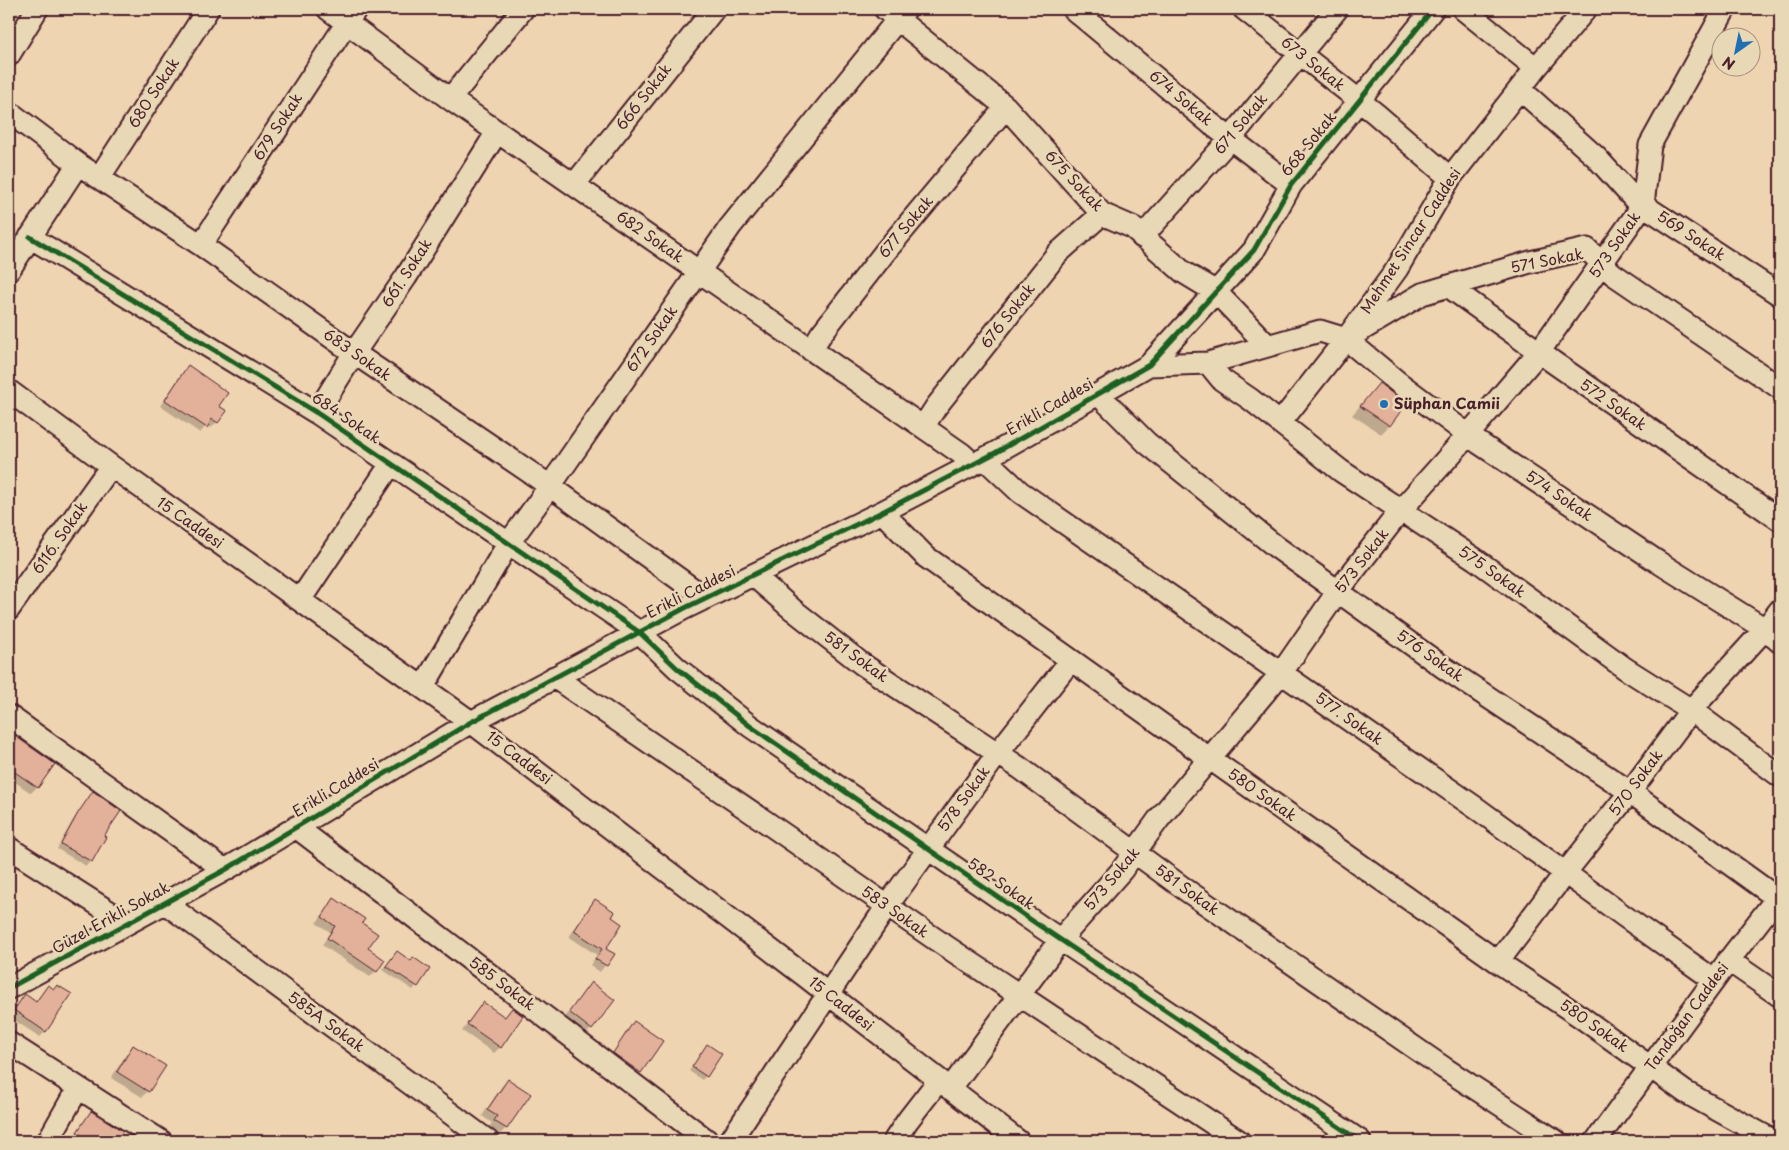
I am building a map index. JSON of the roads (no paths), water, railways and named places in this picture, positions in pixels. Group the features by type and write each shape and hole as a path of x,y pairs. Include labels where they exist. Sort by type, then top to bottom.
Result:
{"street":[{"path":"9,55 37,9"},
{"name":"680 Sokak","path":"99,178 208,9"},
{"name":"682 Sokak","path":"328,9 351,16 450,99 962,454 979,462"},
{"path":"450,99 523,9"},
{"name":"666 Sokak","path":"574,185 714,9"},
{"name":"674 Sokak","path":"1072,9 1291,185"},
{"name":"673 Sokak","path":"1244,9 1360,102 1450,178"},
{"name":"671 Sokak","path":"1142,237 1231,138 1336,9"},
{"name":"668 Sokak","path":"1149,365 1254,250 1291,185 1360,102 1433,9"},
{"path":"1463,9 1536,68"},
{"name":"Mehmet Sincar Caddesi","path":"1280,423 1346,339 1397,269 1450,178 1536,68 1586,9"},
{"name":"573 Sokak","path":"894,1141 908,1120 944,1084 1019,994 1060,940 1136,853 1158,820 1282,672 1338,591 1401,510 1539,352 1643,205 1650,145 1725,9"},
{"name":"675 Sokak","path":"896,12 1006,107 1102,214 1132,227 1183,272 1216,292 1267,345"},
{"name":"672 Sokak","path":"422,687 508,544 645,348 730,227 896,12"},
{"name":"679 Sokak","path":"201,245 351,16"},
{"name":"569 Sokak","path":"1520,89 1596,157 1634,199 1780,295"},
{"name":"677 Sokak","path":"811,350 821,334 885,252 1006,107"},
{"name":"683 Sokak","path":"9,112 78,164 201,245 354,353 550,486 704,599"},
{"name":"661. Sokak","path":"317,413 354,353 406,277 497,132"},
{"path":"9,270 78,164"},
{"name":"676 Sokak","path":"923,427 936,407 1057,254 1102,214"},
{"name":"684 Sokak","path":"30,237 317,413 639,632"},
{"name":"571 Sokak","path":"1346,339 1422,294 1530,262 1587,249 1613,274 1780,388"},
{"name":"572 Sokak","path":"1448,286 1539,352 1780,520"},
{"path":"1149,365 1208,363 1320,331 1346,339"},
{"name":"574 Sokak","path":"1346,339 1399,383 1468,435 1658,562 1773,635"},
{"name":"575 Sokak","path":"1208,363 1222,380 1250,399 1342,471 1474,559 1626,669 1691,710 1780,776"},
{"name":"Erikli Caddesi","path":"225,870 471,722 639,632 979,462 1149,365"},
{"name":"15 Caddesi","path":"9,391 111,466 471,722 1018,1141"},
{"name":"576 Sokak","path":"1098,394 1147,444 1275,546 1443,667 1630,792 1779,896"},
{"name":"577. Sokak","path":"979,462 1479,810 1714,980"},
{"path":"300,600 391,464"},
{"name":"6116. Sokak","path":"11,603 111,466"},
{"name":"580 Sokak","path":"882,512 926,557 1210,759 1498,962 1651,1066 1685,1092 1774,1141"},
{"name":"581 Sokak","path":"753,575 792,609 862,664 998,753 1186,890 1444,1068 1556,1141"},
{"name":"570 Sokak","path":"1498,962 1691,710 1773,635 1780,610"},
{"name":"582 Sokak","path":"639,632 677,668 750,726 1060,940 1360,1141"},
{"name":"578 Sokak","path":"730,1141 887,906 998,753 1071,660"},
{"name":"583 Sokak","path":"554,677 887,906 1239,1141"},
{"path":"9,716 225,870"},
{"name":"585 Sokak","path":"296,827 708,1141"},
{"path":"9,848 128,923"},
{"name":"Güzel Erikli Sokak","path":"9,988 225,870"},
{"name":"Tandoğan Caddesi","path":"1596,1141 1728,960 1779,896"},
{"name":"585A Sokak","path":"165,903 488,1141"},
{"path":"1728,960 1780,996"},
{"path":"9,1043 161,1141"},
{"path":"48,1141 78,1088"}],"place":[{"name":"Süphan Camii","path":"1384,404"}]}
